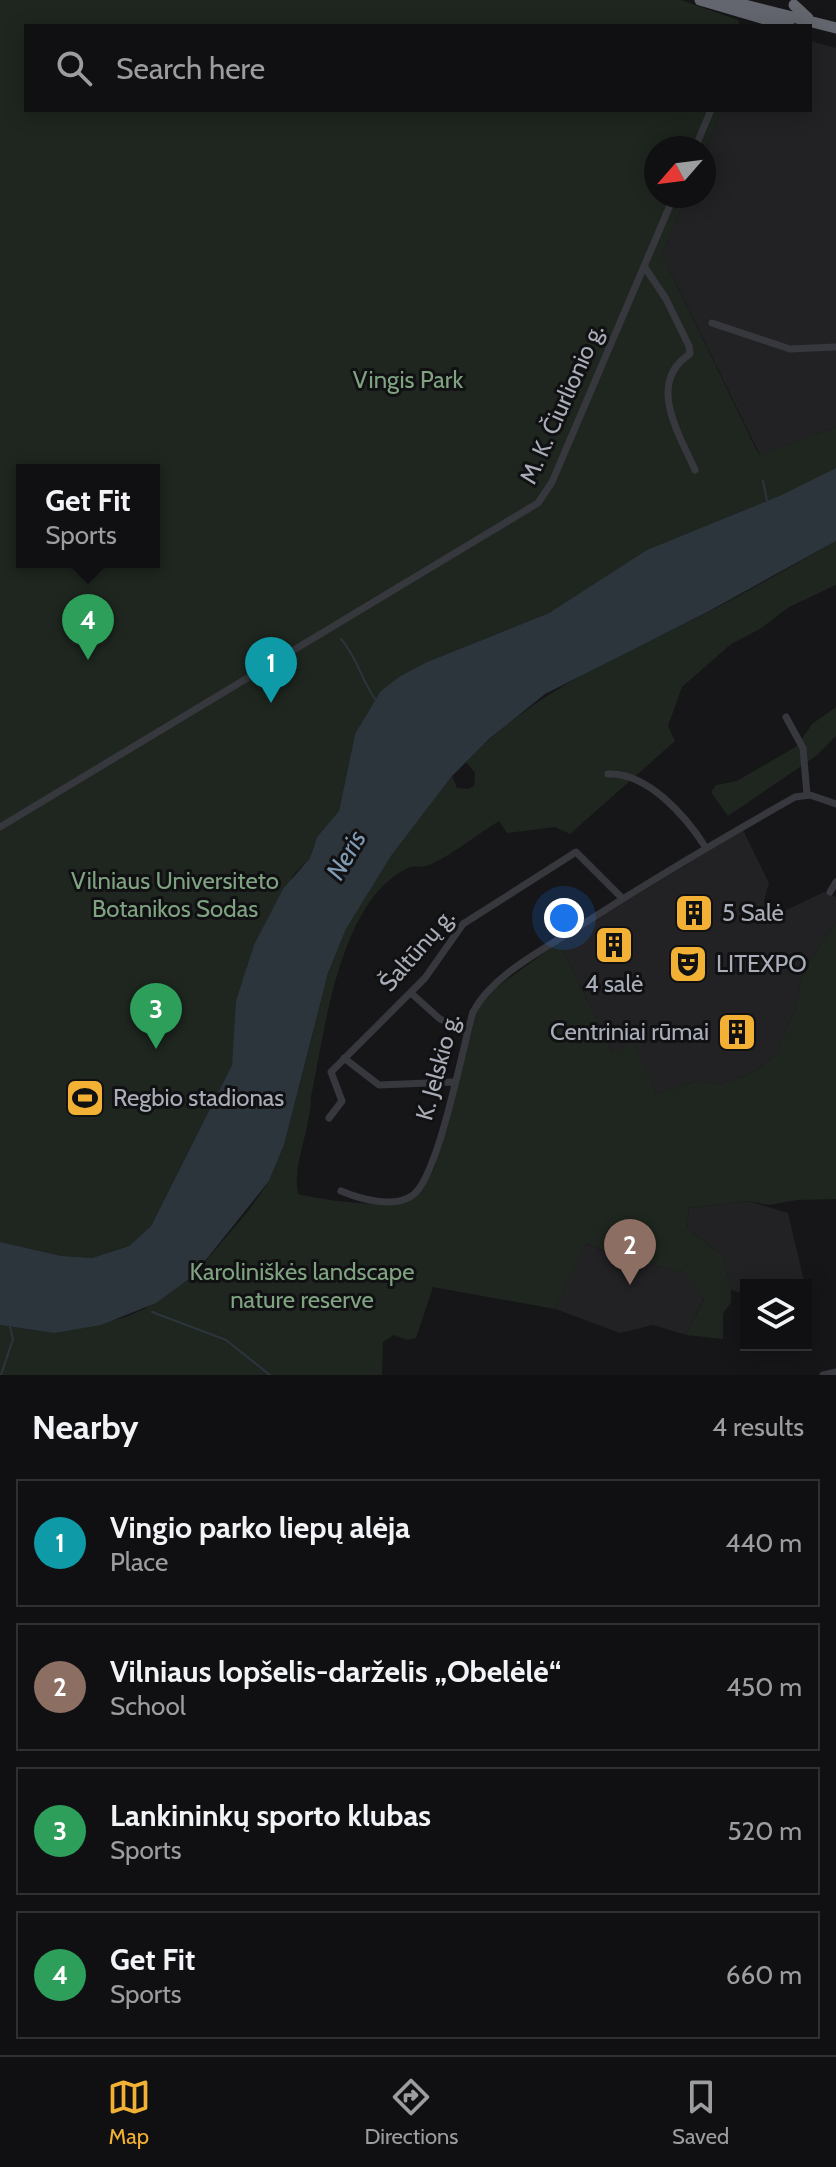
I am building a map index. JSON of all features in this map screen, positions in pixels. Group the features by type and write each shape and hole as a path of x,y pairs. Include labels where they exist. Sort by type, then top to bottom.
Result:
{"highway":[{"path":"700,0 749,22 769,24"},
{"path":"725,0 836,25"},
{"path":"794,5 811,24"},
{"path":"812,25 836,25"},
{"path":"812,25 836,35"}],"street":[{"path":"700,136 710,112"},
{"name":"M. K. Čiurlionio g.","path":"0,827 521,515 545,496 669,208"},
{"path":"644,266 666,299 689,346 690,354 670,377 668,406 695,470"},
{"path":"712,323 790,349 836,347"},
{"path":"786,717 803,748 807,795 836,804"},
{"path":"608,774 624,773 645,784 687,823 706,848"},
{"name":"K. Jelskio g.","path":"341,1191 377,1201 406,1198 417,1191 432,1165 467,1033 483,996 530,958 622,898 795,797 807,795"},
{"name":"Šaltūnų g.","path":"344,1058 411,993 467,921 573,853 580,853 622,898"},
{"path":"830,892 836,882"},
{"path":"411,993 440,1019 467,1033"},
{"path":"329,1118 342,1101 330,1074 344,1058 379,1085 453,1082"},
{"path":"823,1375 836,1372"}],"shaded area":[{"path":"812,42 836,48 836,427 760,455 662,255 681,208 716,208 716,136 711,136 721,112 812,112"},
{"name":"LITEXPO","path":"743,830 769,883 764,900 772,917 824,892 836,897 836,922 803,971 796,1007 775,1056 754,1072 719,1085 696,1081 656,1094 633,1043 612,1052 559,942"},
{"path":"748,1201 788,1213 804,1279 740,1279 740,1292 731,1290 724,1257 687,1228 689,1208"},
{"path":"585,1243 622,1258 684,1272 704,1298 686,1335 653,1325 620,1333 555,1309"}],"green space":[{"name":"Vingis Park","path":"0,0 681,0 738,20 739,24 24,24 24,112 721,112 711,136 644,136 644,208 681,208 662,255 759,455 836,427 836,468 779,496 648,550 549,613 427,662 380,692 355,734 339,811 317,837 310,858 294,874 251,958 232,1065 151,1226 129,1246 92,1258 62,1256 0,1242"},
{"name":"Karoliniškės landscape nature reserve","path":"836,541 836,585 789,607 760,629 731,644 682,687 668,726 675,741 570,834 555,827 507,833 499,821 443,858 426,866 408,868 385,884 366,908 339,970 322,1038 299,1158 298,1194 349,1202 390,1204 414,1193 434,1169 477,1011 486,995 559,942 612,1052 633,1042 656,1094 696,1081 719,1085 754,1072 775,1056 796,1007 803,971 836,922 836,1199 797,1200 769,1205 748,1201 689,1208 687,1228 724,1257 731,1302 723,1314 723,1339 686,1335 704,1299 684,1272 622,1258 586,1243 555,1309 433,1287 416,1338 407,1340 394,1335 383,1342 382,1375 0,1375 0,1325 54,1333 126,1317 146,1308 193,1276 249,1210 269,1181 284,1145 328,973 346,929 391,856 452,776 457,788 474,786 475,773 466,762 521,714 580,676 724,604"},
{"path":"836,707 836,736 816,756 728,816 711,792 716,785 737,781 797,746 812,724"}],"water":[{"name":"Neris","path":"836,468 836,541 711,610 545,694 489,739 452,776 391,856 346,929 328,973 284,1145 269,1181 193,1276 156,1303 101,1325 54,1333 0,1325 0,1242 62,1256 92,1258 129,1246 151,1226 232,1065 236,1001 254,945 283,889 310,858 317,837 339,811 355,734 380,692 399,677 427,662 549,613 647,550 779,496"}],"waterway":[{"path":"763,481 767,500"},
{"path":"341,639 375,699"},
{"path":"152,1312 226,1340 270,1375"},
{"path":"1,1375 13,1339 10,1327"}],"place":[{"name":"Get Fit","path":"88,660"},
{"name":"Vingio parko liepų alėja","path":"271,703"},
{"name":"5 Salė","path":"694,913"},
{"name":"4 salė","path":"614,945"},
{"name":"LITEXPO","path":"688,964"},
{"name":"Centriniai rūmai","path":"737,1032"},
{"name":"Lankininkų sporto klubas","path":"156,1049"},
{"name":"Regbio stadionas","path":"85,1098"},
{"name":"Vilniaus lopšelis-darželis „Obelėlė“","path":"630,1285"}],"park label":[{"name":"Vilniaus Universiteto Botanikos Sodas","path":"175,895"}]}
